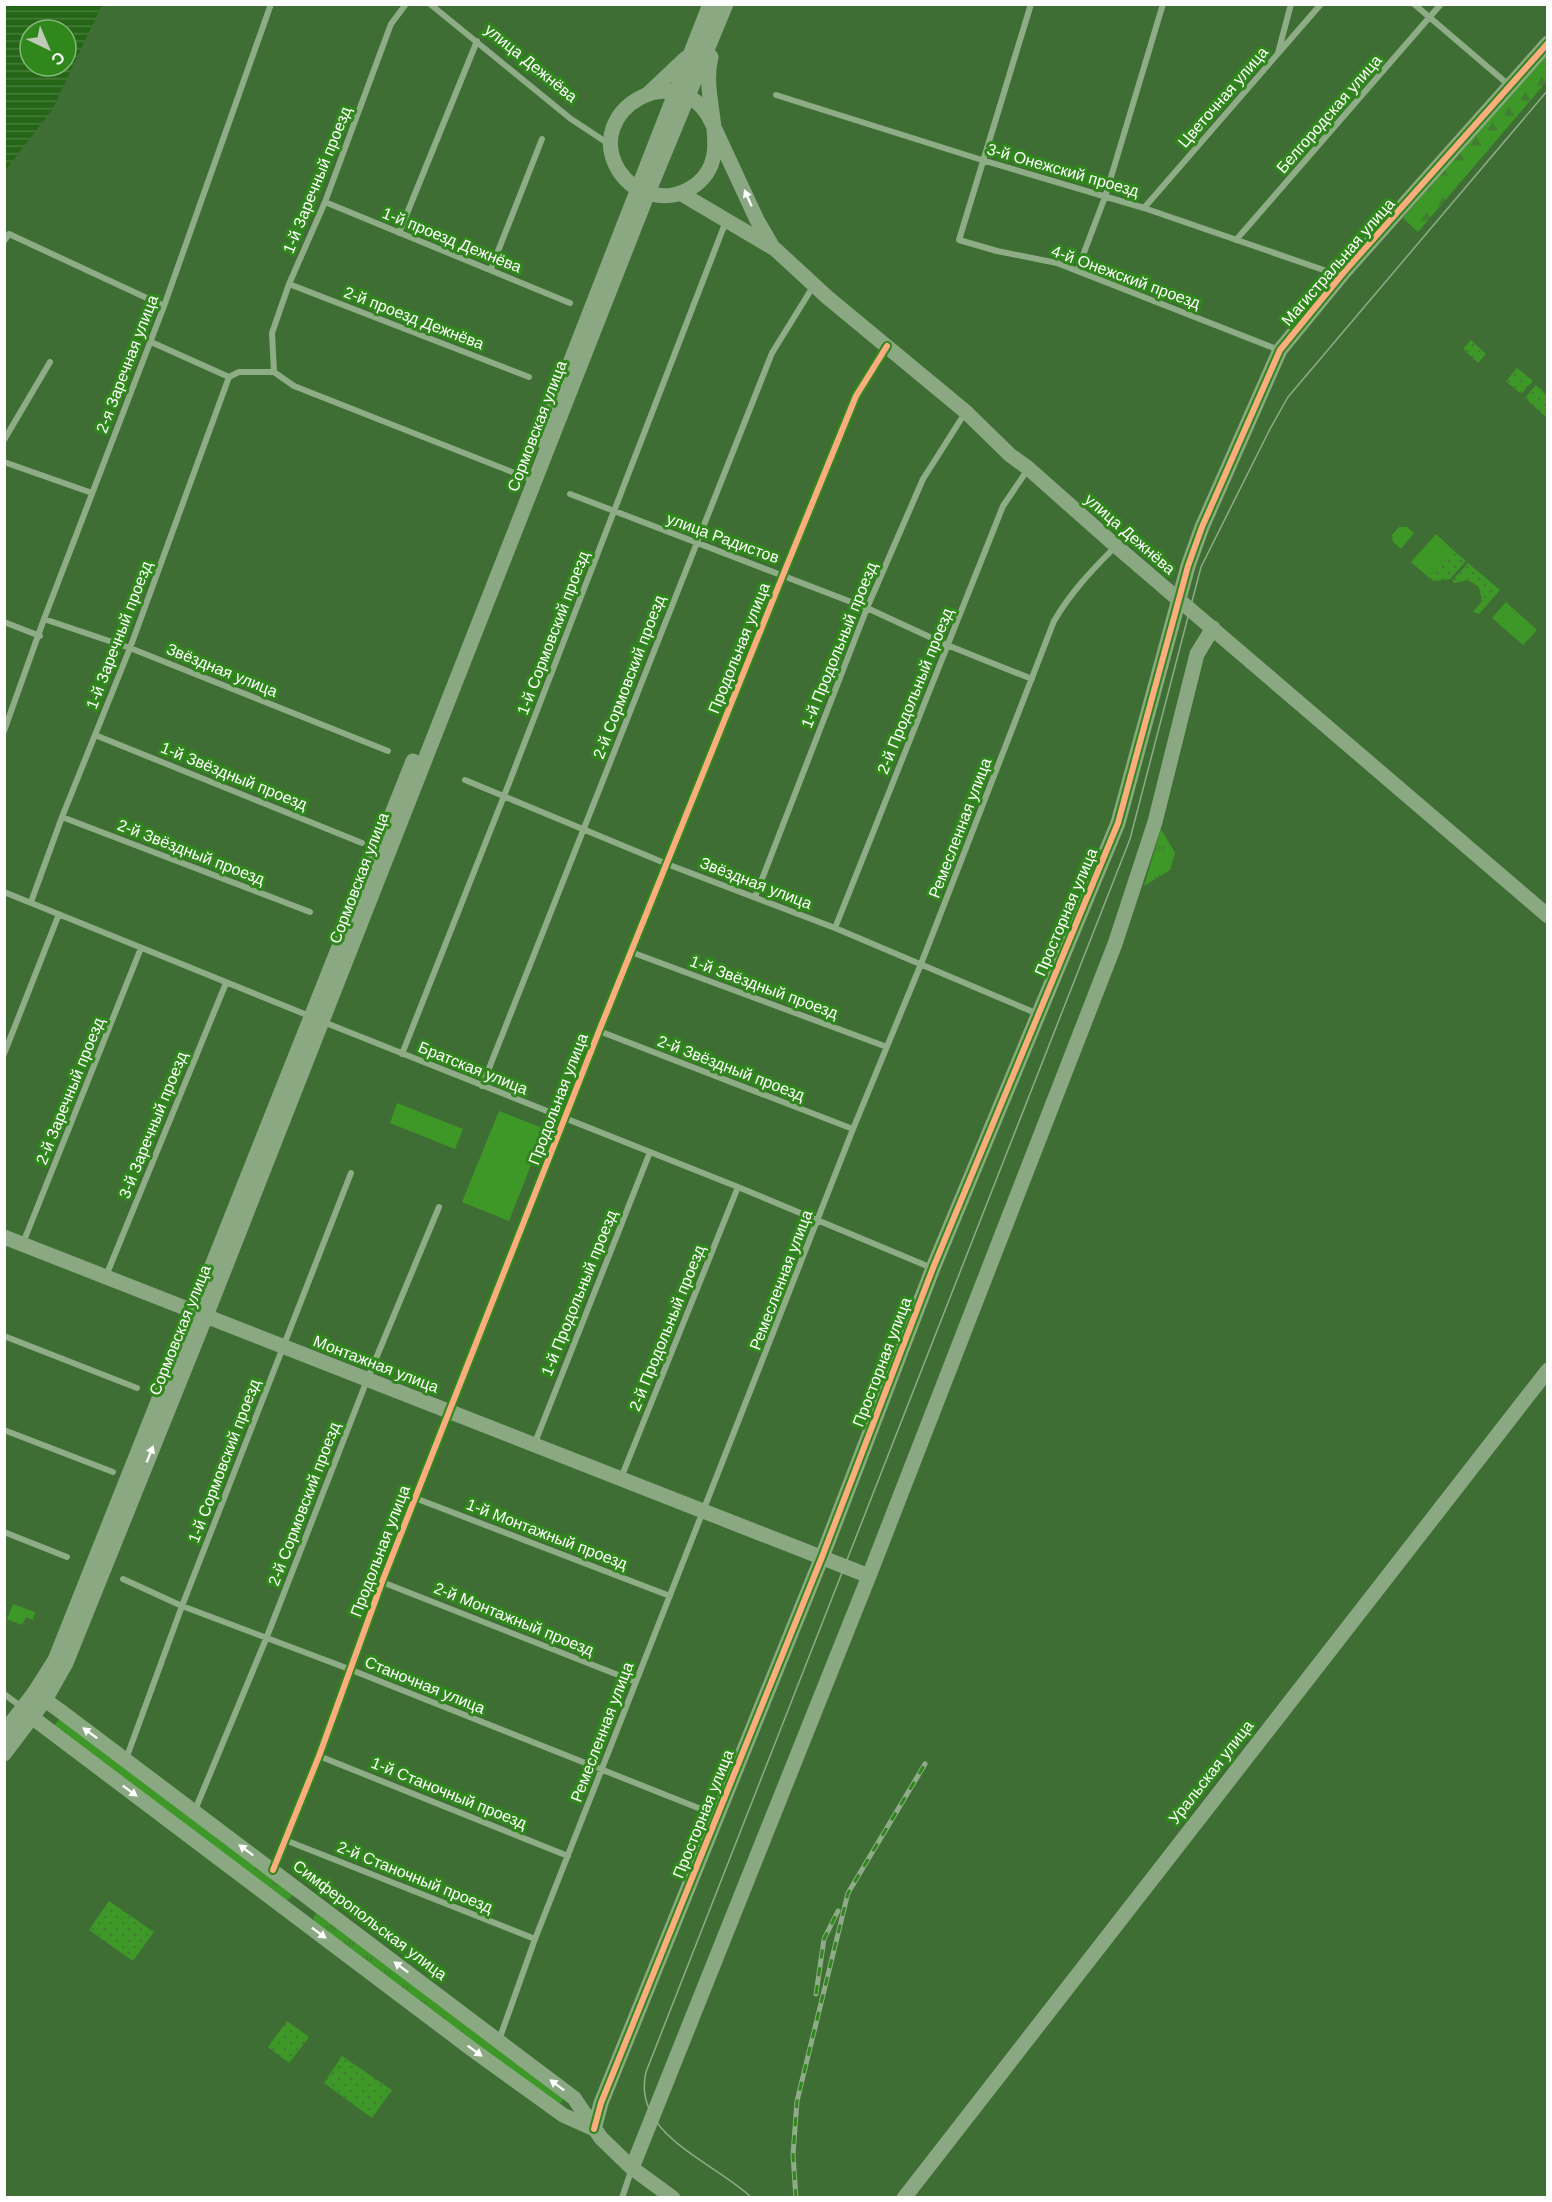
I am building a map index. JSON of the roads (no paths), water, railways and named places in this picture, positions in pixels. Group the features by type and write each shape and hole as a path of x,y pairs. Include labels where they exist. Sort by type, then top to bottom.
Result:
{"street":[{"name":"2-я Заречная улица","path":"4,731 44,619 151,342 271,4"},
{"name":"1-й Заречный проезд","path":"274,372 272,333 289,284 325,202 391,24 406,4"},
{"name":"улица Дежнёва","path":"430,4 571,118 612,146"},
{"path":"982,160 1031,4"},
{"path":"1077,271 1105,197 1163,4"},
{"path":"1277,56 1291,4"},
{"name":"Цветочная улица","path":"1144,208 1321,4"},
{"path":"1414,4 1511,86"},
{"name":"Белгородская улица","path":"1236,240 1441,4"},
{"path":"692,51 649,93 630,103 613,130 612,146 618,168 628,182 643,191 666,196 680,193 697,183 710,168 716,148 707,84 720,7"},
{"name":"Сормовская улица","path":"681,94 692,51 720,7"},
{"name":"Сормовская улица","path":"4,1732 45,1700 66,1663 200,1314 681,94 720,7"},
{"path":"399,233 477,41"},
{"name":"Магистральная улица","path":"1179,600 1202,527 1280,350 1341,276 1548,43"},
{"path":"649,93 660,91 681,94 702,108 712,123 761,227 775,249"},
{"name":"3-й Онежский проезд","path":"776,95 1144,208 1341,276"},
{"path":"491,269 542,139"},
{"name":"4-й Онежский проезд","path":"982,160 959,240 998,251 1058,263 1280,350"},
{"name":"улица Дежнёва","path":"680,193 775,249 966,412 1010,455 1028,468 1548,916"},
{"name":"1-й проезд Дежнёва","path":"325,202 570,303"},
{"name":"1-й Сормовский проезд","path":"402,1054 727,221"},
{"path":"4,241 9,234 164,306"},
{"name":"2-й проезд Дежнёва","path":"289,284 529,377"},
{"name":"2-й Сормовский проезд","path":"482,1086 772,353 814,284"},
{"path":"151,342 230,377 239,372 274,372 294,387 530,479"},
{"name":"Продольная улица","path":"273,1870 319,1755 382,1582 599,1031 856,396 887,346"},
{"path":"4,440 50,362"},
{"name":"1-й Заречный проезд","path":"31,902 62,817 130,648 230,377"},
{"name":"1-й Продольный проезд","path":"755,897 867,608 923,479 966,412"},
{"path":"4,462 92,494"},
{"name":"2-й Продольный проезд","path":"836,928 1003,506 1028,468"},
{"name":"улица Радистов","path":"570,494 867,608 947,645 1032,679"},
{"name":"Ремесленная улица","path":"499,2040 535,1939 853,1129 921,964 1054,621 1080,581 1116,546"},
{"name":"Просторная улица","path":"594,2129 601,2103 822,1557 933,1268 1118,822 1179,600"},
{"name":"Звёздная улица","path":"44,619 130,648 388,751"},
{"path":"4,622 39,636"},
{"path":"621,2198 869,1576 1115,944 1155,822 1197,654 1213,628"},
{"name":"1-й Звёздный проезд","path":"95,735 362,843"},
{"name":"Звёздная улица","path":"465,780 584,831 836,928 1038,1014"},
{"name":"2-й Звёздный проезд","path":"62,817 310,912"},
{"name":"Братская улица","path":"4,892 402,1054 738,1187 933,1268"},
{"path":"4,1054 59,914"},
{"name":"2-й Заречный проезд","path":"23,1244 141,948"},
{"name":"1-й Звёздный проезд","path":"631,952 887,1047"},
{"name":"3-й Заречный проезд","path":"106,1277 226,983"},
{"name":"2-й Звёздный проезд","path":"599,1031 853,1129"},
{"name":"1-й Продольный проезд","path":"534,1445 650,1152"},
{"name":"1-й Сормовский проезд","path":"126,1759 182,1606 351,1173"},
{"name":"2-й Продольный проезд","path":"621,1478 738,1187"},
{"name":"2-й Сормовский проезд","path":"195,1811 266,1638 367,1380 439,1207"},
{"name":"Монтажная улица","path":"4,1237 869,1576"},
{"name":"Сормовская улица","path":"4,1754 55,1660 200,1314"},
{"path":"4,1336 136,1388"},
{"name":"Уральская улица","path":"909,2198 1548,1370"},
{"name":"Уральская улица","path":"904,2198 1548,1374"},
{"path":"4,1430 113,1472"},
{"name":"1-й Монтажный проезд","path":"415,1498 670,1596"},
{"path":"4,1532 67,1557"},
{"name":"Станочная улица","path":"123,1579 182,1606 349,1669 717,1815"},
{"name":"2-й Монтажный проезд","path":"382,1582 636,1682"},
{"name":"Симферопольская улица","path":"4,1694 473,2050 563,2115 594,2129"},
{"name":"Симферопольская улица","path":"45,1700 574,2098 594,2129 632,2168 673,2198"},
{"name":"1-й Станочный проезд","path":"319,1755 568,1856"},
{"name":"2-й Станочный проезд","path":"285,1840 535,1939"},
{"path":"293,1914 306,1896"}],"tram line":[{"path":"752,2198 679,2145 663,2130 651,2113 645,2094 646,2072 1130,839 1201,567 1288,397 1548,90"}],"railway":[{"path":"796,2198 793,2155 797,2101 848,1893 925,1764"},
{"path":"816,1994 824,1939 838,1911"}]}
